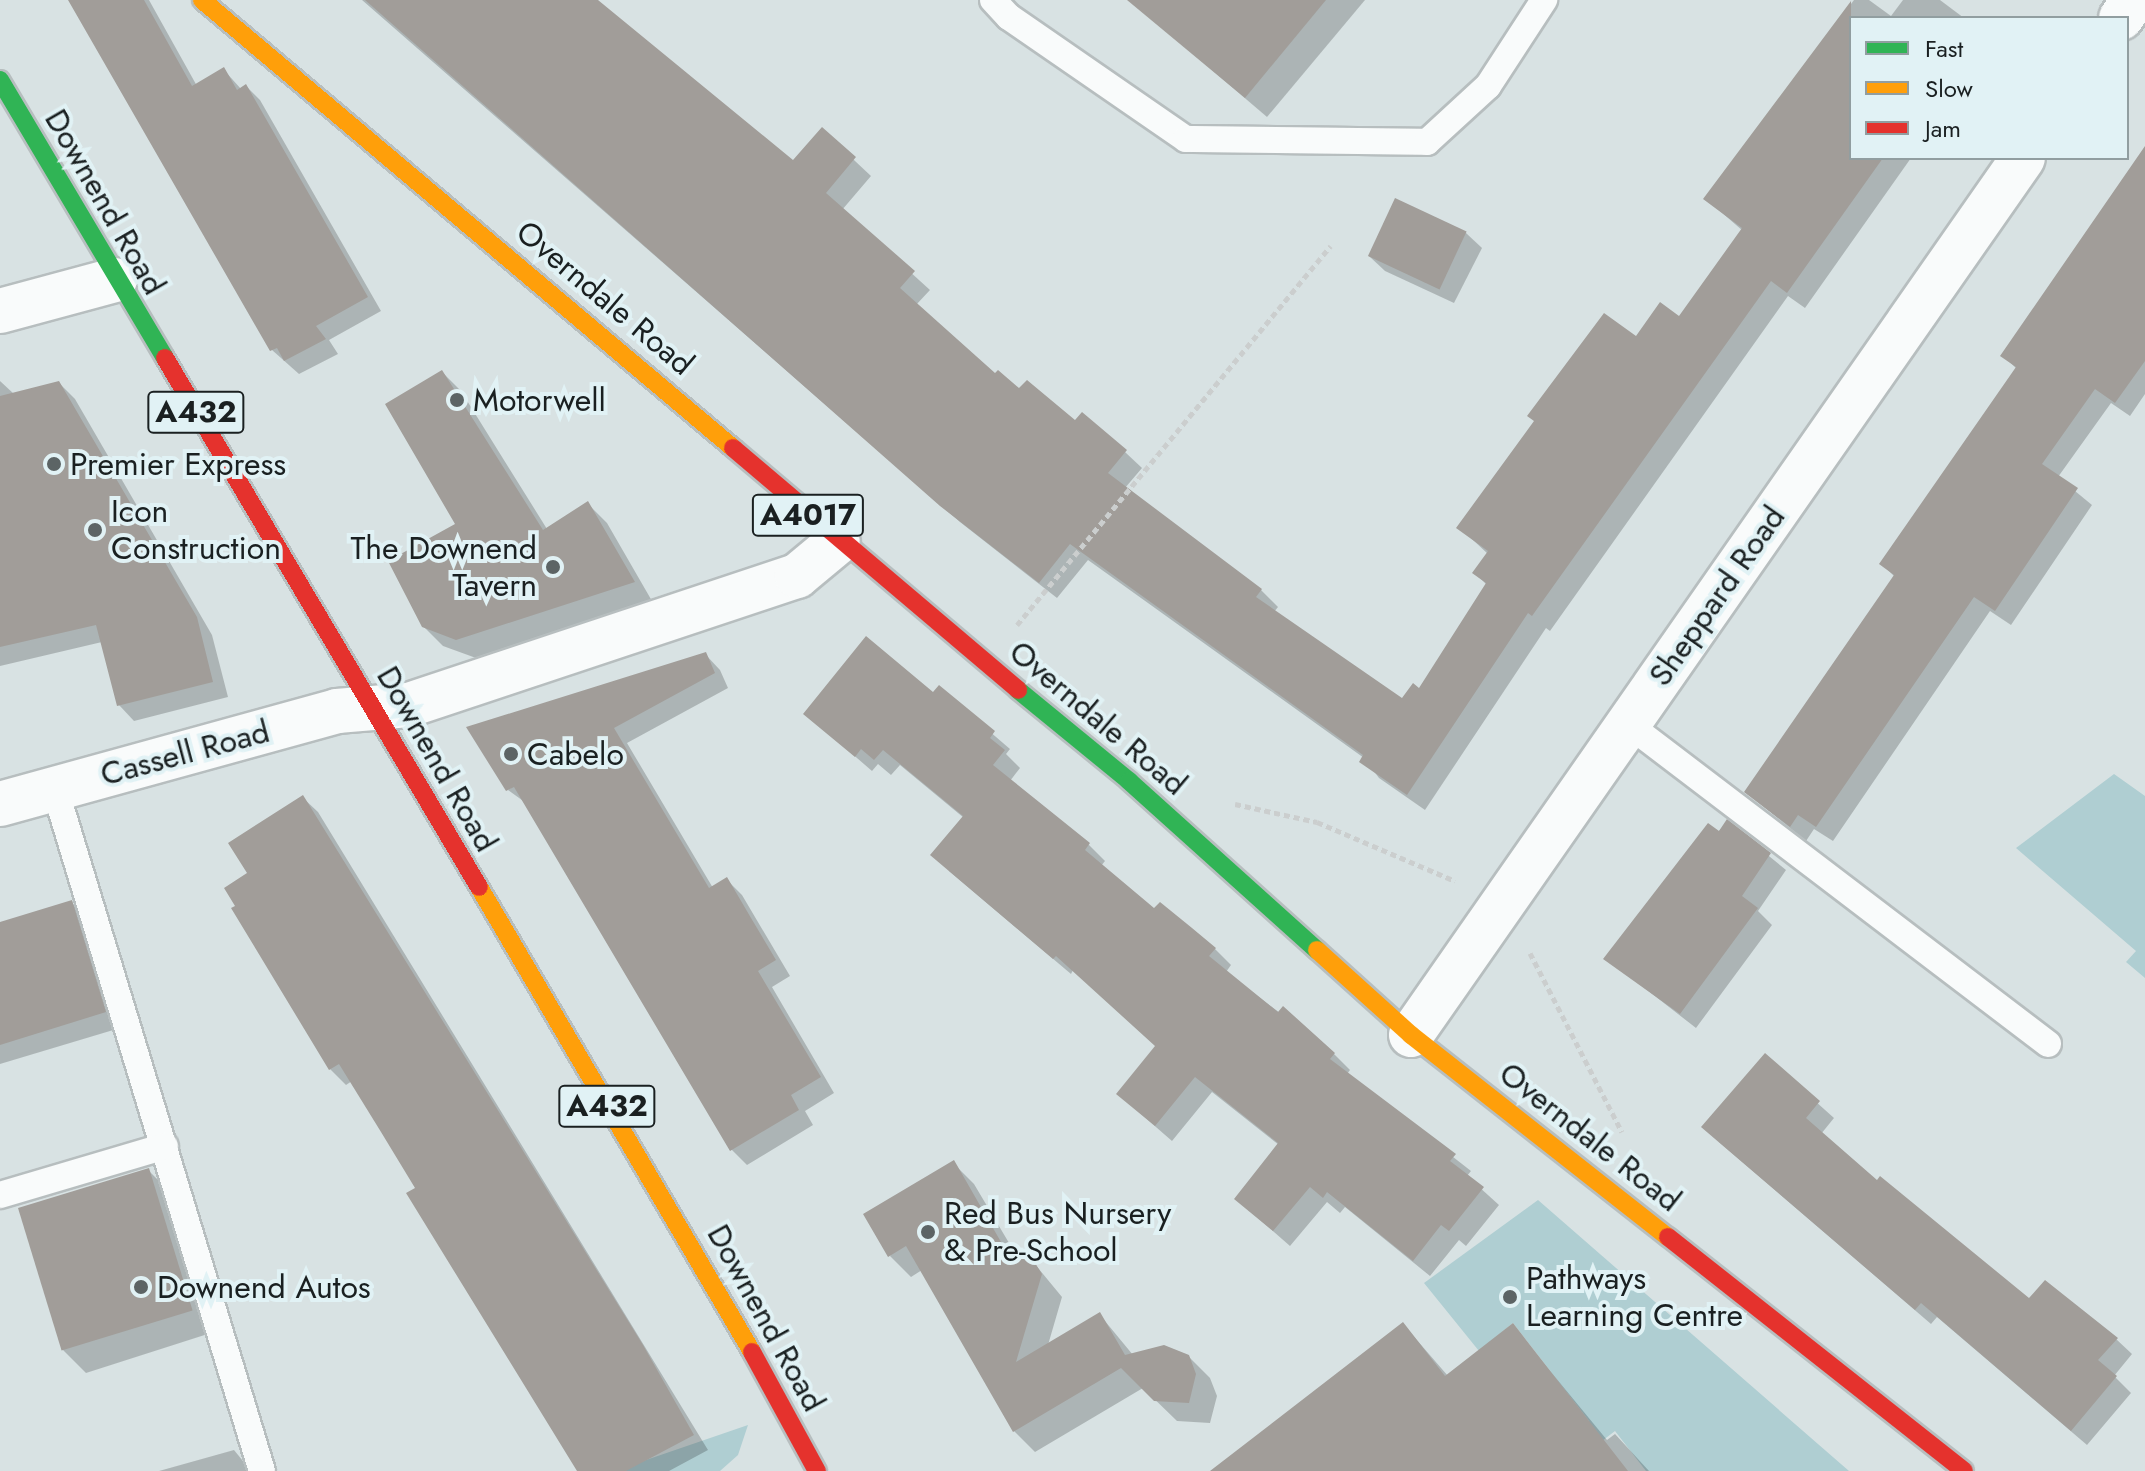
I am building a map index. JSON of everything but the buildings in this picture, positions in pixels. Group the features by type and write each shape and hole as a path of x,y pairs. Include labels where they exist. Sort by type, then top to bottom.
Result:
{"main road":[{"name":"Overndale Road","path":"202,0 231,9 638,363 838,542 1129,781 1411,1035 1964,1471"},
{"name":"Downend Road","path":"0,80 115,280 318,610 372,707 720,1294 815,1471"}],"street":[{"name":"Sheppard Road","path":"1411,1035 2022,160"},
{"path":"0,311 115,280"},
{"name":"Cassell Road","path":"0,804 337,711 409,705 797,576 838,542"}],"lane":[{"path":"993,0 1009,17 1186,139 1427,142 1488,86 1544,0"},
{"path":"1628,724 2048,1044"},
{"path":"55,789 262,1471"},
{"path":"0,1195 165,1146"}],"path":[{"path":"986,663 1330,246"}],"shaded area":[{"path":"2114,774 2145,796 2145,978 2126,962 2136,951 2016,848"},
{"path":"1538,1200 1849,1471 1646,1471 1615,1431 1563,1471 1589,1421 1513,1323 1479,1351 1424,1283"},
{"path":"748,1425 738,1455 720,1471 614,1471"}],"traffic: fast":[{"path":"0,80 165,358"},
{"path":"1018,690 1129,781 1317,950"}],"traffic: slow":[{"path":"202,0 733,448"},
{"path":"479,887 752,1352"},
{"path":"1317,950 1411,1035 1668,1237"}],"traffic: jam":[{"path":"165,358 479,887"},
{"path":"733,448 1018,690"},
{"path":"1668,1237 1964,1471"},
{"path":"752,1352 817,1471"}],"place":[{"name":"Motorwell","path":"457,400"},
{"name":"Premier Express","path":"54,464"},
{"name":"Icon Construction","path":"95,530"},
{"name":"The Downend Tavern","path":"553,567"},
{"name":"Cabelo","path":"511,754"},
{"name":"Red Bus Nursery & Pre-School","path":"928,1232"},
{"name":"Downend Autos","path":"141,1287"},
{"name":"Pathways Learning Centre","path":"1510,1297"}]}
